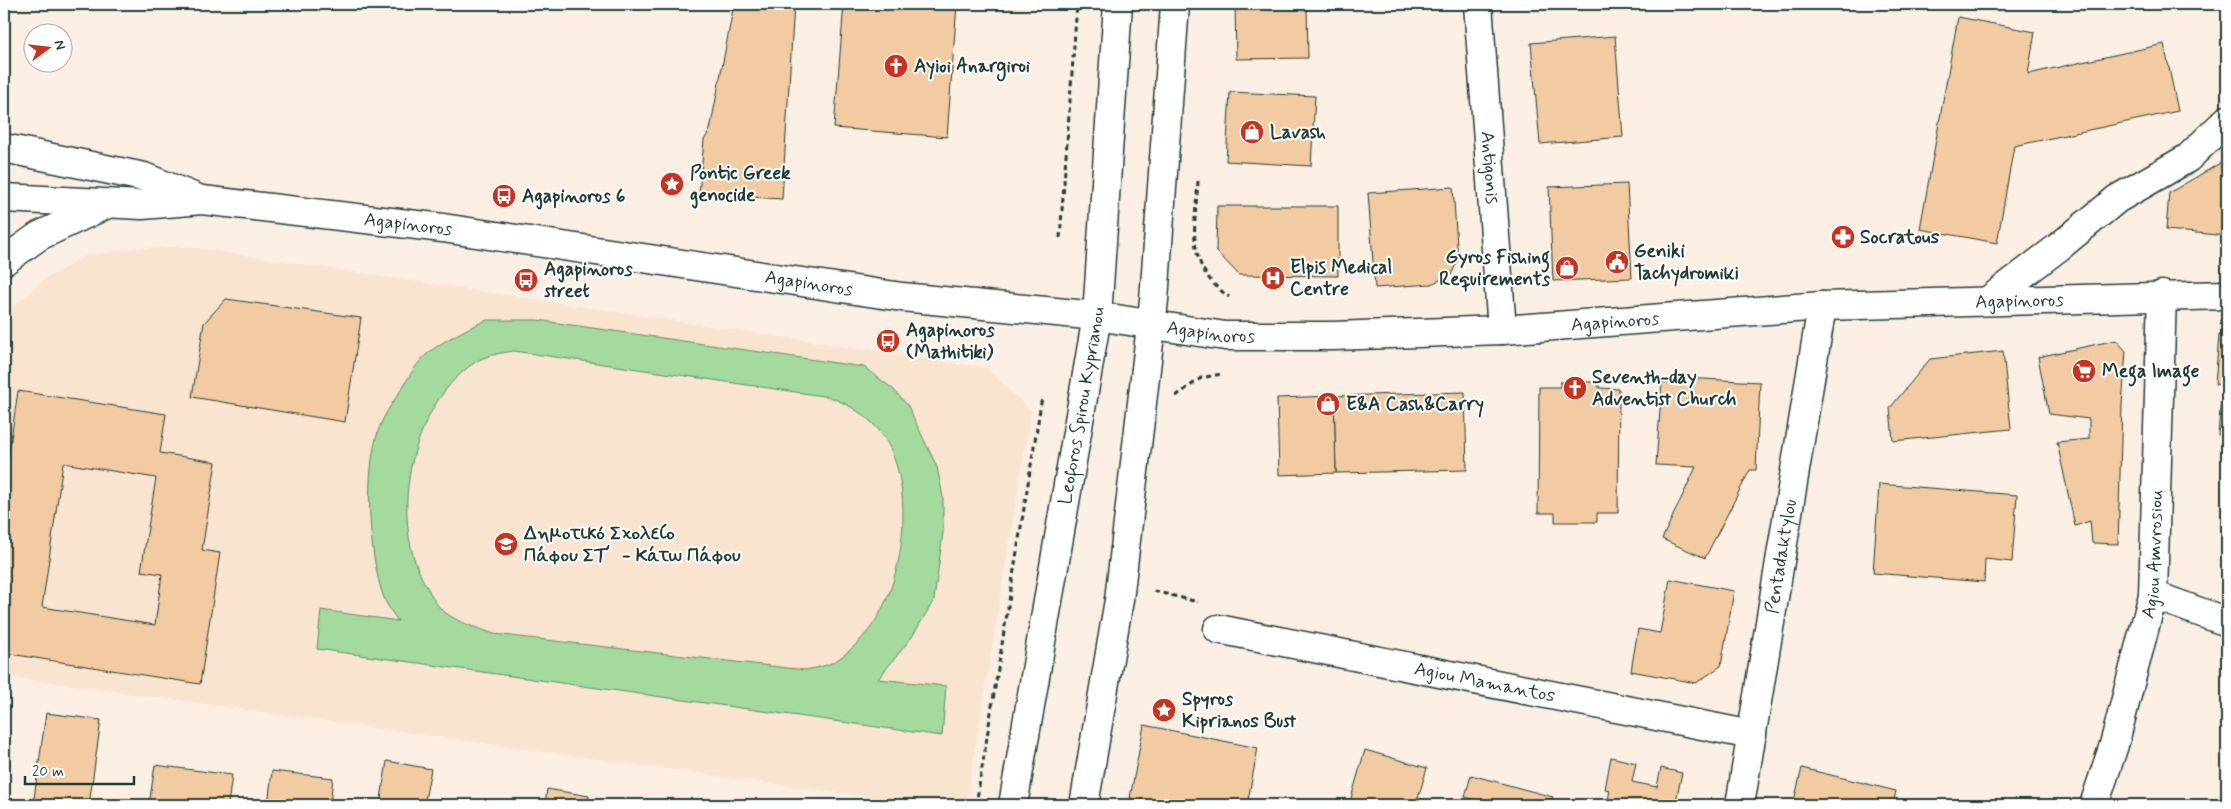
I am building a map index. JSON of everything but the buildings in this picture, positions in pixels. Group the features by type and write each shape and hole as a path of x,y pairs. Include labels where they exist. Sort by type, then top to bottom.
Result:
{"street":[{"name":"Leoforos Spirou Kyprianou","path":"1013,805 1097,316 1118,4"},
{"path":"1084,805 1119,600 1151,326 1175,4"},
{"name":"Antigonis","path":"1478,4 1502,330"},
{"path":"1989,300 2060,246 2117,199 2188,158 2227,120"},
{"name":"Agapinoros","path":"4,148 144,177 202,200"},
{"name":"Agapinoros","path":"4,198 109,204 202,200 443,228 902,297 1097,316 1151,326 1225,336 1333,336 1502,330 1822,306 2162,295 2227,295"},
{"path":"4,261 39,236 109,204"},
{"name":"Agiou Amvrosiou","path":"2094,805 2114,745 2153,595 2162,295"},
{"name":"Pentadaktylou","path":"1740,805 1822,306"},
{"path":"2153,595 2227,622"},
{"name":"Agiou Mamantos","path":"1218,629 1752,735"}],"path":[{"path":"1060,238 1078,4"},
{"path":"1198,171 1194,250 1208,278 1229,298"},
{"path":"976,805 1042,397"},
{"path":"1153,591 1220,608 1218,629"}],"shaded area":[{"name":"Δημοτικό Σχολείο Πάφου ΣΤ΄ - Κάτω Πάφου","path":"189,247 986,368 1031,411 966,805 926,805 4,676 4,315 43,280 86,256 136,248"}],"green space":[{"path":"487,320 537,320 864,367 893,389 908,406 937,467 943,497 943,533 934,600 912,637 878,679 946,686 942,736 317,649 321,610 398,621 384,598 374,558 371,534 370,483 376,437 387,412 420,361 442,343","holes":["514,351 830,397 860,413 884,437 893,456 899,477 903,523 897,569 882,609 874,623 857,644 830,664 805,670 494,634 458,621 440,608 415,562 408,532 407,500 411,468 420,436 433,408 452,383 474,363 483,358"]}],"place":[{"name":"Ayioi Anargiroi","path":"896,66"},
{"name":"Lavash","path":"1252,132"},
{"name":"Pontic Greek genocide","path":"672,184"},
{"name":"Agapinoros 6","path":"504,196"},
{"name":"Socratous","path":"1843,237"},
{"name":"Geniki Tachydromiki","path":"1617,262"},
{"name":"Gyros Fishing Requirements","path":"1567,268"},
{"name":"Elpis Medical Centre","path":"1273,278"},
{"name":"Agapinoros street","path":"526,280"},
{"name":"Agapinoros (Mathitiki)","path":"888,341"},
{"name":"Mega Image","path":"2084,371"},
{"name":"Seventh-day Adventist Church","path":"1575,388"},
{"name":"E&A Cash&Carry","path":"1328,404"},
{"name":"Δημοτικό Σχολείο Πάφου ΣΤ΄ - Κάτω Πάφου","path":"506,544"},
{"name":"Spyros Kiprianos Bust","path":"1164,710"}]}
